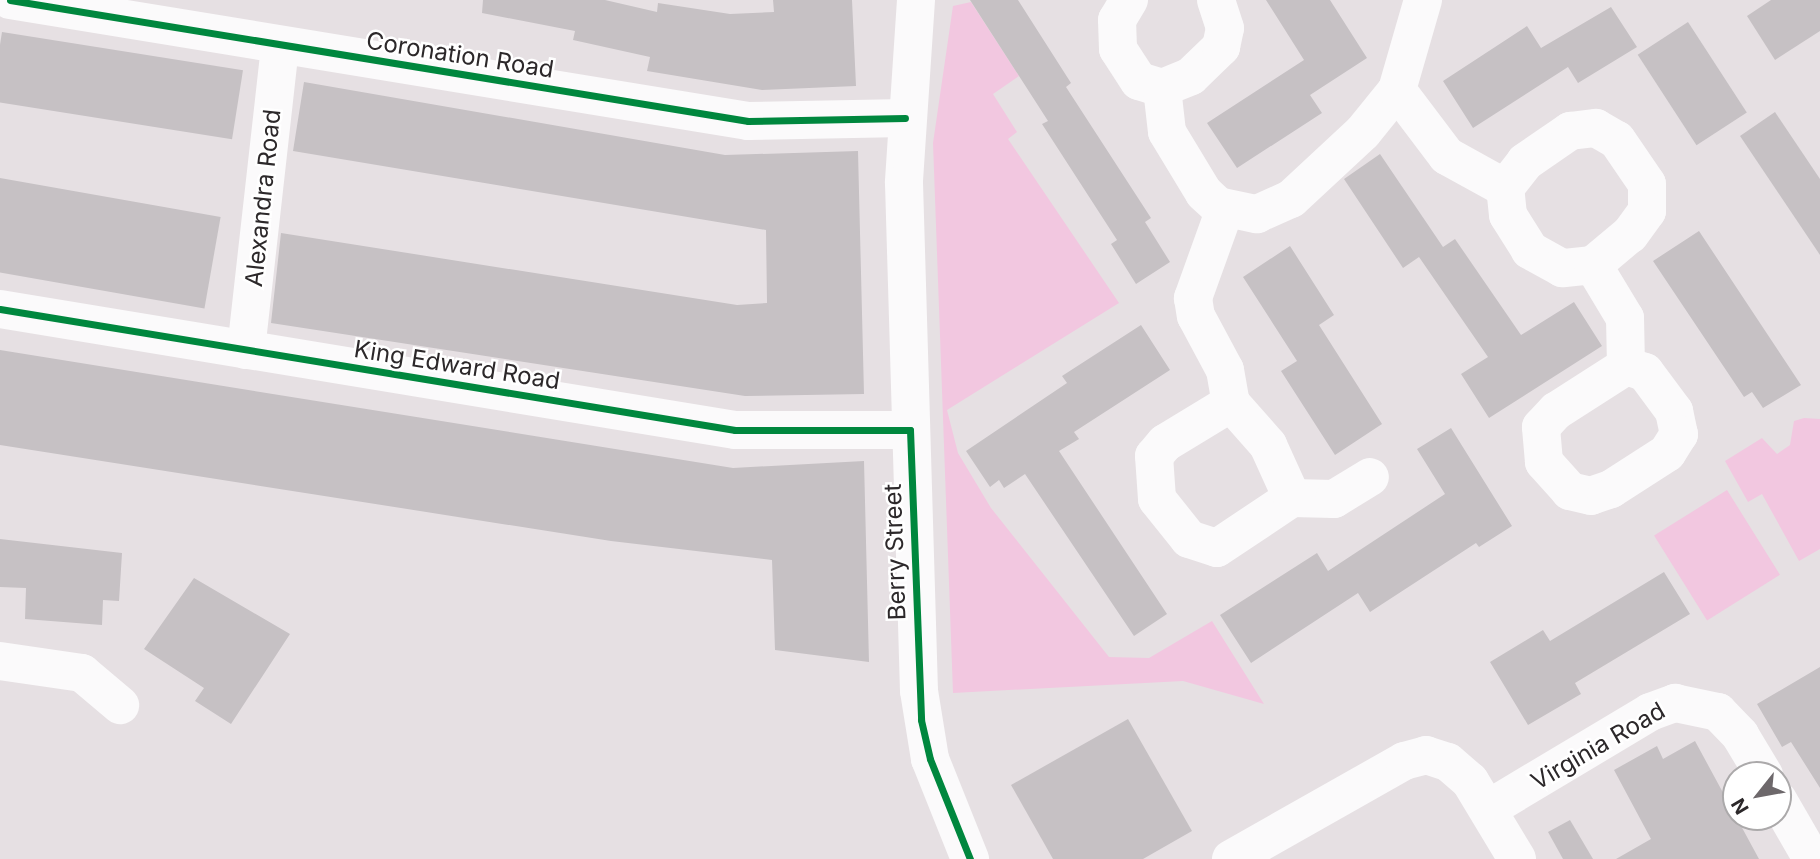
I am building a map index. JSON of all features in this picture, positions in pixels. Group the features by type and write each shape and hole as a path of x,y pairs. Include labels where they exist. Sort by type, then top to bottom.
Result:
{"street":[{"name":"Coronation Road","path":"10,0 748,121 905,118"},
{"name":"Berry Street","path":"916,0 905,118 910,430 918,674 930,759 970,859"},
{"path":"1129,0 1117,19 1118,49 1139,81 1162,88 1191,76 1222,47 1225,28 1216,0"},
{"path":"1162,88 1160,110 1178,156 1204,193 1225,209 1257,214 1291,199 1363,132 1397,90 1423,0"},
{"name":"Alexandra Road","path":"246,350 280,46"},
{"path":"1397,90 1447,156 1505,188"},
{"path":"1596,128 1617,140 1647,184 1647,211 1630,234 1593,265 1562,268 1541,260 1508,215 1505,188 1524,162 1570,131 1596,128"},
{"path":"1225,209 1193,298 1196,316 1225,370 1231,402 1268,445 1292,498"},
{"path":"1593,265 1625,318 1626,366"},
{"name":"King Edward Road","path":"0,309 735,430 910,430"},
{"path":"1231,402 1165,443 1154,456 1157,499 1189,539 1217,548 1292,498 1334,499 1370,477"},
{"path":"0,661 82,674 120,705"},
{"name":"Virginia Road","path":"1488,810 1650,712 1675,703 1718,712 1741,735 1756,761"},
{"path":"1231,859 1404,761 1437,756 1459,769 1488,810 1517,859"},
{"path":"1792,820 1813,850"}],"shaded area":[{"path":"971,2 1019,76 993,94 1017,132 1008,139 1119,303 947,410 958,453 991,508 1109,657 1149,658 1212,621 1264,704 1183,681 953,693 933,143 953,6"},
{"path":"1804,418 1820,419 1820,549 1799,561 1762,494 1748,502 1725,461 1762,438 1777,454 1790,445 1794,421"},
{"path":"1727,490 1780,575 1707,620 1654,536"}],"building":[{"path":"483,0 605,0 657,12 658,3 730,14 774,12 773,0 852,0 856,86 762,90 647,71 650,57 573,40 575,31 482,13"},
{"path":"970,0 1018,0 1071,83 1066,87 1151,218 1145,222 1170,262 1136,284 1111,244 1117,240 1042,124 1048,121"},
{"path":"1266,0 1330,0 1367,58 1310,95 1322,113 1237,168 1207,123 1304,60"},
{"path":"1771,0 1820,0 1820,31 1775,60 1747,16"},
{"path":"1611,7 1637,47 1578,83 1568,67 1473,128 1443,81 1527,26 1541,48"},
{"path":"1688,22 1747,113 1697,145 1638,55"},
{"path":"2,32 243,70 232,139 0,103"},
{"path":"304,82 725,155 858,151 864,394 745,396 271,323 281,233 737,305 767,303 766,230 293,151"},
{"path":"1775,112 1820,179 1820,255 1740,136"},
{"path":"1380,154 1443,247 1455,239 1521,335 1574,302 1602,346 1489,418 1461,374 1488,357 1419,257 1403,268 1344,179"},
{"path":"0,178 221,217 204,308 0,272"},
{"path":"1699,231 1801,385 1763,408 1752,392 1744,397 1653,261"},
{"path":"1290,246 1334,315 1319,325 1382,424 1335,455 1281,371 1297,361 1243,277"},
{"path":"1141,325 1170,370 1074,432 1079,439 1059,451 1167,614 1134,636 1025,474 1004,488 999,480 990,487 966,451 1067,383 1062,376"},
{"path":"0,350 733,468 864,461 869,662 775,650 772,560 611,541 0,445"},
{"path":"1451,428 1512,526 1479,547 1476,543 1370,612 1358,593 1251,663 1220,615 1317,553 1328,571 1445,494 1417,449"},
{"path":"0,539 122,553 119,601 103,600 102,625 25,619 26,588 0,587"},
{"path":"1664,572 1690,614 1575,683 1581,694 1528,725 1490,662 1543,630 1550,641"},
{"path":"194,578 290,634 231,724 195,701 204,688 144,649"},
{"path":"1820,667 1820,788 1791,742 1782,747 1757,704"},
{"path":"1128,719 1192,831 1143,859 1053,859 1011,785"},
{"path":"1695,741 1722,791 1722,831 1744,831 1759,859 1616,859 1651,839 1614,770 1657,746 1663,759"},
{"path":"1570,820 1593,859 1563,859 1548,832"}],"cycle path":[{"path":"10,0 748,121 905,118"},
{"path":"0,309 735,430 910,430 921,720 930,759 970,859"}]}
